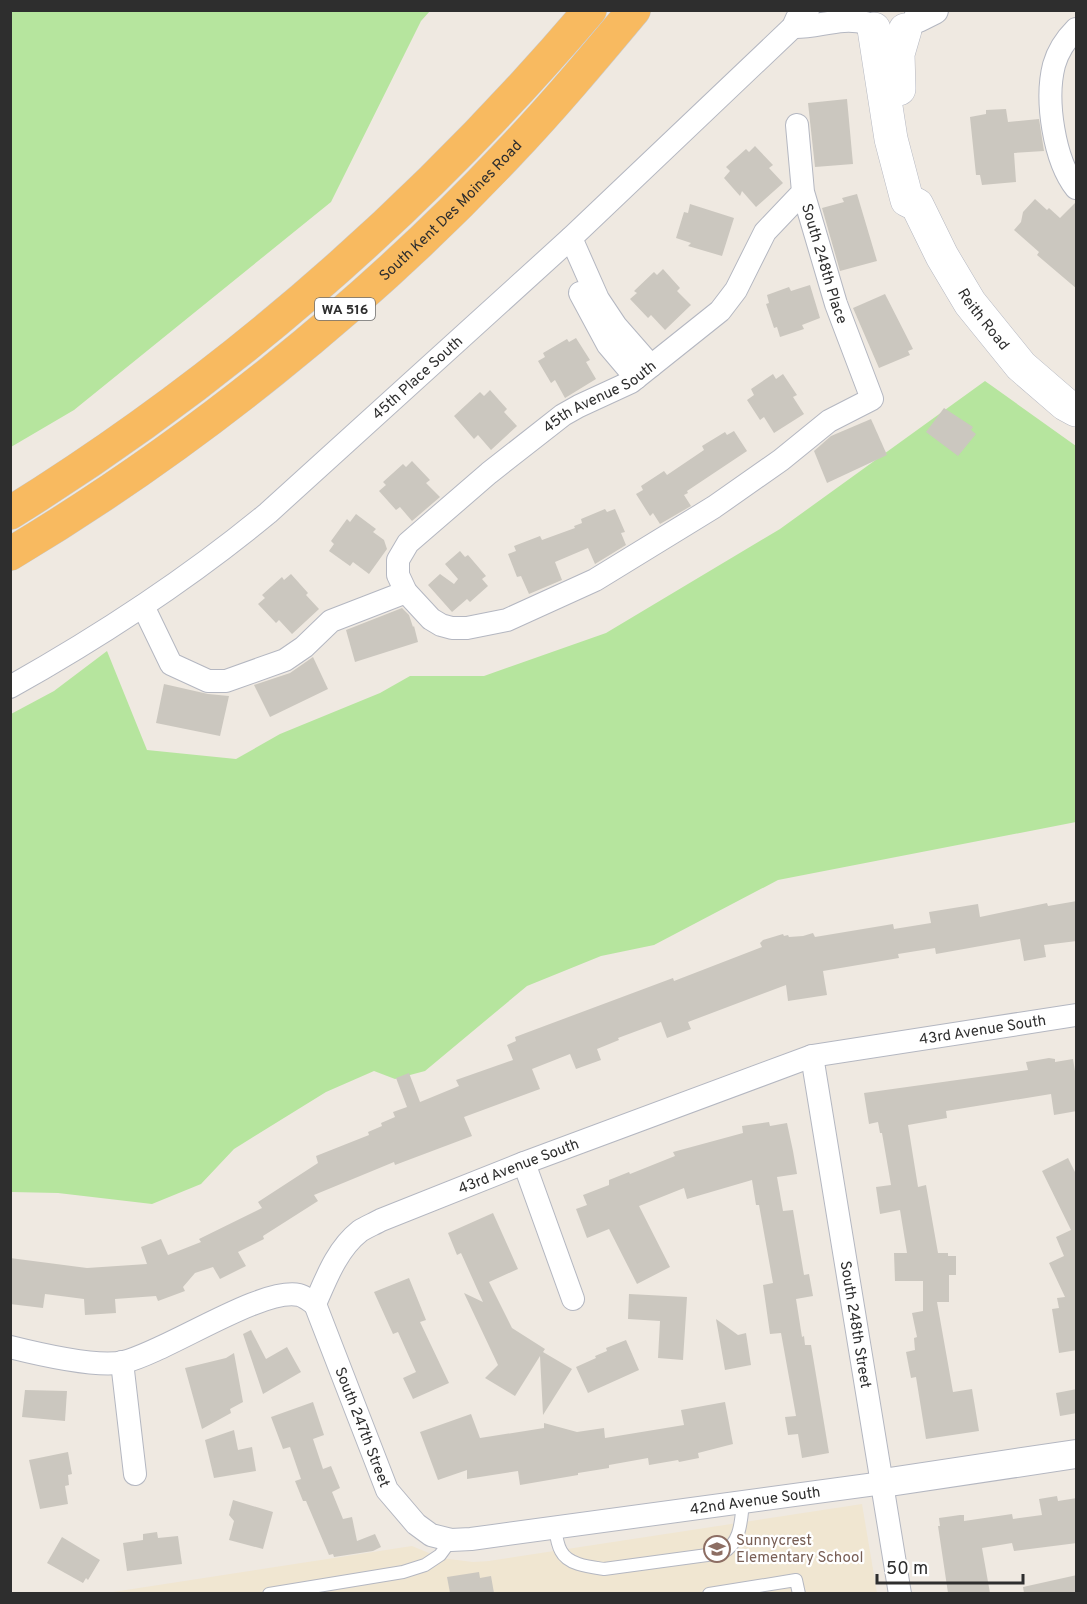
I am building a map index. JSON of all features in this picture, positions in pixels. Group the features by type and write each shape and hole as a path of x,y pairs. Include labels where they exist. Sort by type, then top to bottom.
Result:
{"highway":[{"name":"WA 516","path":"10,513 83,466 184,394 244,348 341,266 427,185 500,111 590,10"},
{"name":"South Kent Des Moines Road","path":"10,554 138,471 251,388 342,312 414,247 501,162 556,102 634,10"}],"main road":[{"name":"Reith Road","path":"897,19 897,169 907,200 917,205 942,256 970,303 1021,366 1065,404 1077,410"}],"street":[{"name":"45th Place South","path":"10,687 86,643 143,606 231,543 268,513 565,243 801,19 804,28 843,20 897,19"},
{"path":"1077,29 1059,52 1052,74 1051,89 1054,131 1059,152 1064,168 1077,188"},
{"name":"South 248th Place","path":"797,125 803,192 836,304 872,399"},
{"name":"45th Avenue South","path":"803,192 765,232 736,290 720,311 620,389 579,406 546,427 420,531 403,548 397,564 398,575 406,591 431,619 446,627 477,627 507,620 595,580 714,507 781,460 829,421 872,399"},
{"path":"565,243 596,326 608,345 643,372"},
{"path":"143,606 171,664 208,681 226,681 285,660 304,647 331,621 406,591"},
{"name":"43rd Avenue South","path":"315,1304 327,1275 343,1248 360,1231 381,1220 524,1162 812,1056 1077,1015"},
{"name":"South 248th Street","path":"812,1056 900,1593"},
{"path":"524,1162 573,1299"},
{"path":"10,1347 35,1354 98,1363 122,1362 145,1354 264,1299 286,1294 301,1295 315,1304"},
{"name":"South 247th Street","path":"315,1304 387,1490 416,1524 441,1538"},
{"path":"122,1362 135,1474"},
{"name":"42nd Avenue South","path":"441,1538 471,1539 1077,1454"}],"lane":[{"path":"555,1527 561,1551 565,1556 577,1563 604,1569 722,1553 729,1550 740,1530 743,1502"},
{"path":"270,1593 403,1572 425,1565 440,1555 441,1538"},
{"path":"709,1593 796,1580 798,1593"}],"shaded area":[{"name":"Sunnycrest Elementary School","path":"862,1504 877,1593 100,1594 412,1546 441,1558 473,1562 489,1561"}],"green space":[{"path":"10,11 430,11 421,21 331,202 74,410 11,447"},
{"path":"985,381 1076,446 1076,822 778,880 654,945 601,956 527,986 425,1071 395,1079 374,1071 326,1092 234,1149 201,1184 152,1204 58,1193 11,1192 11,714 54,691 107,651 147,750 236,759 280,734 380,693 410,676 484,676 606,633 780,529"}],"building":[{"path":"847,99 853,164 815,167 808,103"},
{"path":"1006,109 1008,122 1039,119 1044,151 1014,153 1016,182 982,185 980,175 976,175 970,117 986,114 986,110"},
{"path":"755,146 773,165 769,168 783,183 756,207 742,191 740,196 724,178 730,171 726,167 746,149 749,152"},
{"path":"857,194 877,261 840,271 822,208 844,202 842,198"},
{"path":"1035,199 1060,218 1077,201 1077,289 1037,255 1039,252 1014,230 1021,222 1023,212"},
{"path":"690,204 734,218 722,256 688,246 691,243 676,238 684,212 688,213"},
{"path":"663,269 680,288 677,291 691,305 665,330 651,315 648,318 630,299 637,293 634,291 654,272 657,275"},
{"path":"810,285 820,318 802,325 804,329 780,337 777,327 774,328 766,304 769,303 767,295 789,287 791,291"},
{"path":"885,294 913,349 908,351 910,355 879,368 853,308"},
{"path":"576,338 590,360 586,362 596,379 565,398 555,380 551,383 538,361 545,357 543,353 567,339 569,342"},
{"path":"773,374 776,379 783,374 797,395 793,397 804,414 774,433 764,417 760,420 747,400 754,395 751,389"},
{"path":"490,390 507,409 504,412 517,426 491,450 478,435 474,439 454,416 480,392 484,396"},
{"path":"944,408 973,427 971,430 976,434 958,456 926,432"},
{"path":"871,419 887,455 827,483 814,451 831,436"},
{"path":"734,431 747,451 687,491 688,493 684,495 691,506 660,524 653,513 650,516 636,494 643,490 641,486 664,471 667,475 704,450 702,446 725,432 727,435"},
{"path":"412,461 430,480 426,483 440,497 412,521 400,507 396,510 379,491 386,485 383,482 403,464 406,467"},
{"path":"605,509 607,512 615,509 625,532 621,533 626,545 595,564 588,548 555,562 562,580 529,594 521,576 517,577 508,554 516,551 514,546 540,536 542,540 575,528 574,526 582,523 581,519"},
{"path":"356,514 376,529 373,532 384,540 387,549 369,574 353,562 350,566 329,551 334,544 331,541 347,519 350,522"},
{"path":"460,551 465,557 468,555 486,576 482,579 488,586 470,602 467,599 452,612 428,585 440,574 454,584 458,579 445,564"},
{"path":"291,574 319,609 292,634 279,620 276,623 258,604 265,598 262,595 282,577 284,580"},
{"path":"402,608 409,615 418,642 355,662 346,630"},
{"path":"313,657 328,689 270,717 254,685 290,673"},
{"path":"164,684 208,694 229,696 220,736 156,723"},
{"path":"1077,901 1077,941 1044,945 1046,957 1024,961 1020,939 936,954 935,948 898,954 899,958 823,971 827,995 788,1001 786,985 688,1022 691,1029 667,1038 661,1022 618,1038 619,1040 597,1049 601,1060 576,1069 570,1054 532,1069 540,1089 464,1117 472,1136 395,1165 394,1162 314,1195 318,1201 263,1236 264,1239 238,1252 246,1266 220,1279 213,1267 195,1273 183,1287 185,1291 158,1301 156,1296 115,1299 116,1313 85,1315 84,1299 45,1294 43,1308 10,1304 10,1258 87,1268 147,1264 141,1247 161,1239 168,1255 201,1242 199,1239 262,1208 258,1202 318,1163 316,1156 369,1135 368,1132 382,1126 381,1123 395,1117 393,1112 407,1107 396,1078 409,1073 420,1102 459,1086 456,1080 513,1060 507,1045 516,1041 515,1037 673,978 674,981 762,947 760,943 763,940 783,934 789,937 813,933 815,937 893,924 894,929 931,923 929,912 978,904 980,917 1047,903 1048,906"},
{"path":"1055,1059 1055,1062 1073,1059 1077,1083 1077,1111 1054,1115 1051,1094 946,1111 947,1118 908,1125 918,1187 926,1185 938,1253 956,1256 956,1275 949,1275 949,1302 937,1302 953,1392 972,1389 979,1431 926,1439 916,1377 911,1378 906,1352 915,1350 914,1338 917,1337 912,1313 923,1311 923,1281 895,1281 894,1253 907,1253 900,1210 880,1214 876,1187 891,1185 882,1133 880,1133 878,1122 869,1124 864,1093 1028,1070 1026,1062"},
{"path":"769,1122 770,1126 787,1123 793,1151 797,1174 777,1177 783,1211 793,1210 804,1275 809,1274 813,1296 796,1299 802,1337 804,1336 805,1345 811,1345 829,1453 802,1458 798,1434 788,1435 785,1417 796,1416 781,1333 770,1334 763,1285 773,1283 759,1205 756,1205 752,1180 687,1199 684,1188 639,1206 670,1267 637,1284 609,1229 587,1238 576,1209 587,1205 583,1195 609,1185 609,1180 675,1156 673,1152 743,1133 742,1126"},
{"path":"1068,1158 1077,1176 1077,1350 1059,1353 1052,1309 1059,1308 1057,1298 1065,1297 1049,1263 1064,1256 1056,1237 1071,1230 1042,1171"},
{"path":"493,1213 518,1269 489,1282 512,1328 545,1349 543,1352 572,1369 543,1415 540,1356 515,1396 485,1378 498,1365 464,1293 483,1302 461,1253 457,1255 448,1233"},
{"path":"409,1278 426,1320 420,1322 449,1383 413,1399 403,1378 416,1372 398,1332 393,1334 374,1292"},
{"path":"629,1294 687,1297 683,1360 658,1358 660,1321 628,1319"},
{"path":"716,1319 738,1335 746,1333 751,1365 725,1370"},
{"path":"251,1330 266,1359 287,1347 301,1372 263,1394 243,1334"},
{"path":"626,1340 639,1370 588,1393 576,1367 596,1358 595,1356 607,1351 606,1348"},
{"path":"234,1353 243,1402 230,1409 231,1413 202,1429 185,1368 226,1358"},
{"path":"1077,1389 1077,1413 1060,1416 1056,1393"},
{"path":"25,1390 67,1391 65,1421 22,1417"},
{"path":"313,1402 324,1435 313,1439 323,1469 331,1466 340,1488 332,1492 343,1519 352,1517 357,1541 375,1534 381,1547 373,1551 334,1557 333,1554 329,1555 306,1501 303,1501 295,1481 301,1479 290,1447 283,1449 271,1417"},
{"path":"725,1402 733,1444 698,1453 699,1458 649,1465 648,1458 609,1465 609,1468 578,1473 578,1475 520,1485 518,1471 467,1479 467,1470 438,1480 420,1432 471,1414 480,1438 544,1428 544,1423 577,1432 604,1428 605,1438 684,1425 681,1410"},
{"path":"234,1430 238,1450 252,1447 256,1471 214,1478 205,1440"},
{"path":"68,1452 72,1474 68,1475 69,1485 65,1486 68,1504 40,1509 29,1460"},
{"path":"1057,1496 1058,1501 1077,1498 1077,1543 1014,1551 1012,1543 982,1548 990,1593 948,1593 938,1526 940,1526 939,1518 964,1515 964,1521 1012,1514 1013,1519 1042,1515 1039,1499"},
{"path":"233,1500 273,1512 263,1549 229,1540 234,1521 229,1515"},
{"path":"157,1532 158,1538 178,1536 182,1564 127,1571 123,1543 143,1540 143,1534"},
{"path":"62,1537 100,1560 88,1580 86,1578 83,1583 47,1563"},
{"path":"479,1572 480,1578 491,1576 494,1593 450,1593 447,1577"},
{"path":"1077,1575 1077,1593 1024,1593 1023,1587"}],"place":[{"name":"Sunnycrest Elementary School","path":"717,1549"}]}
